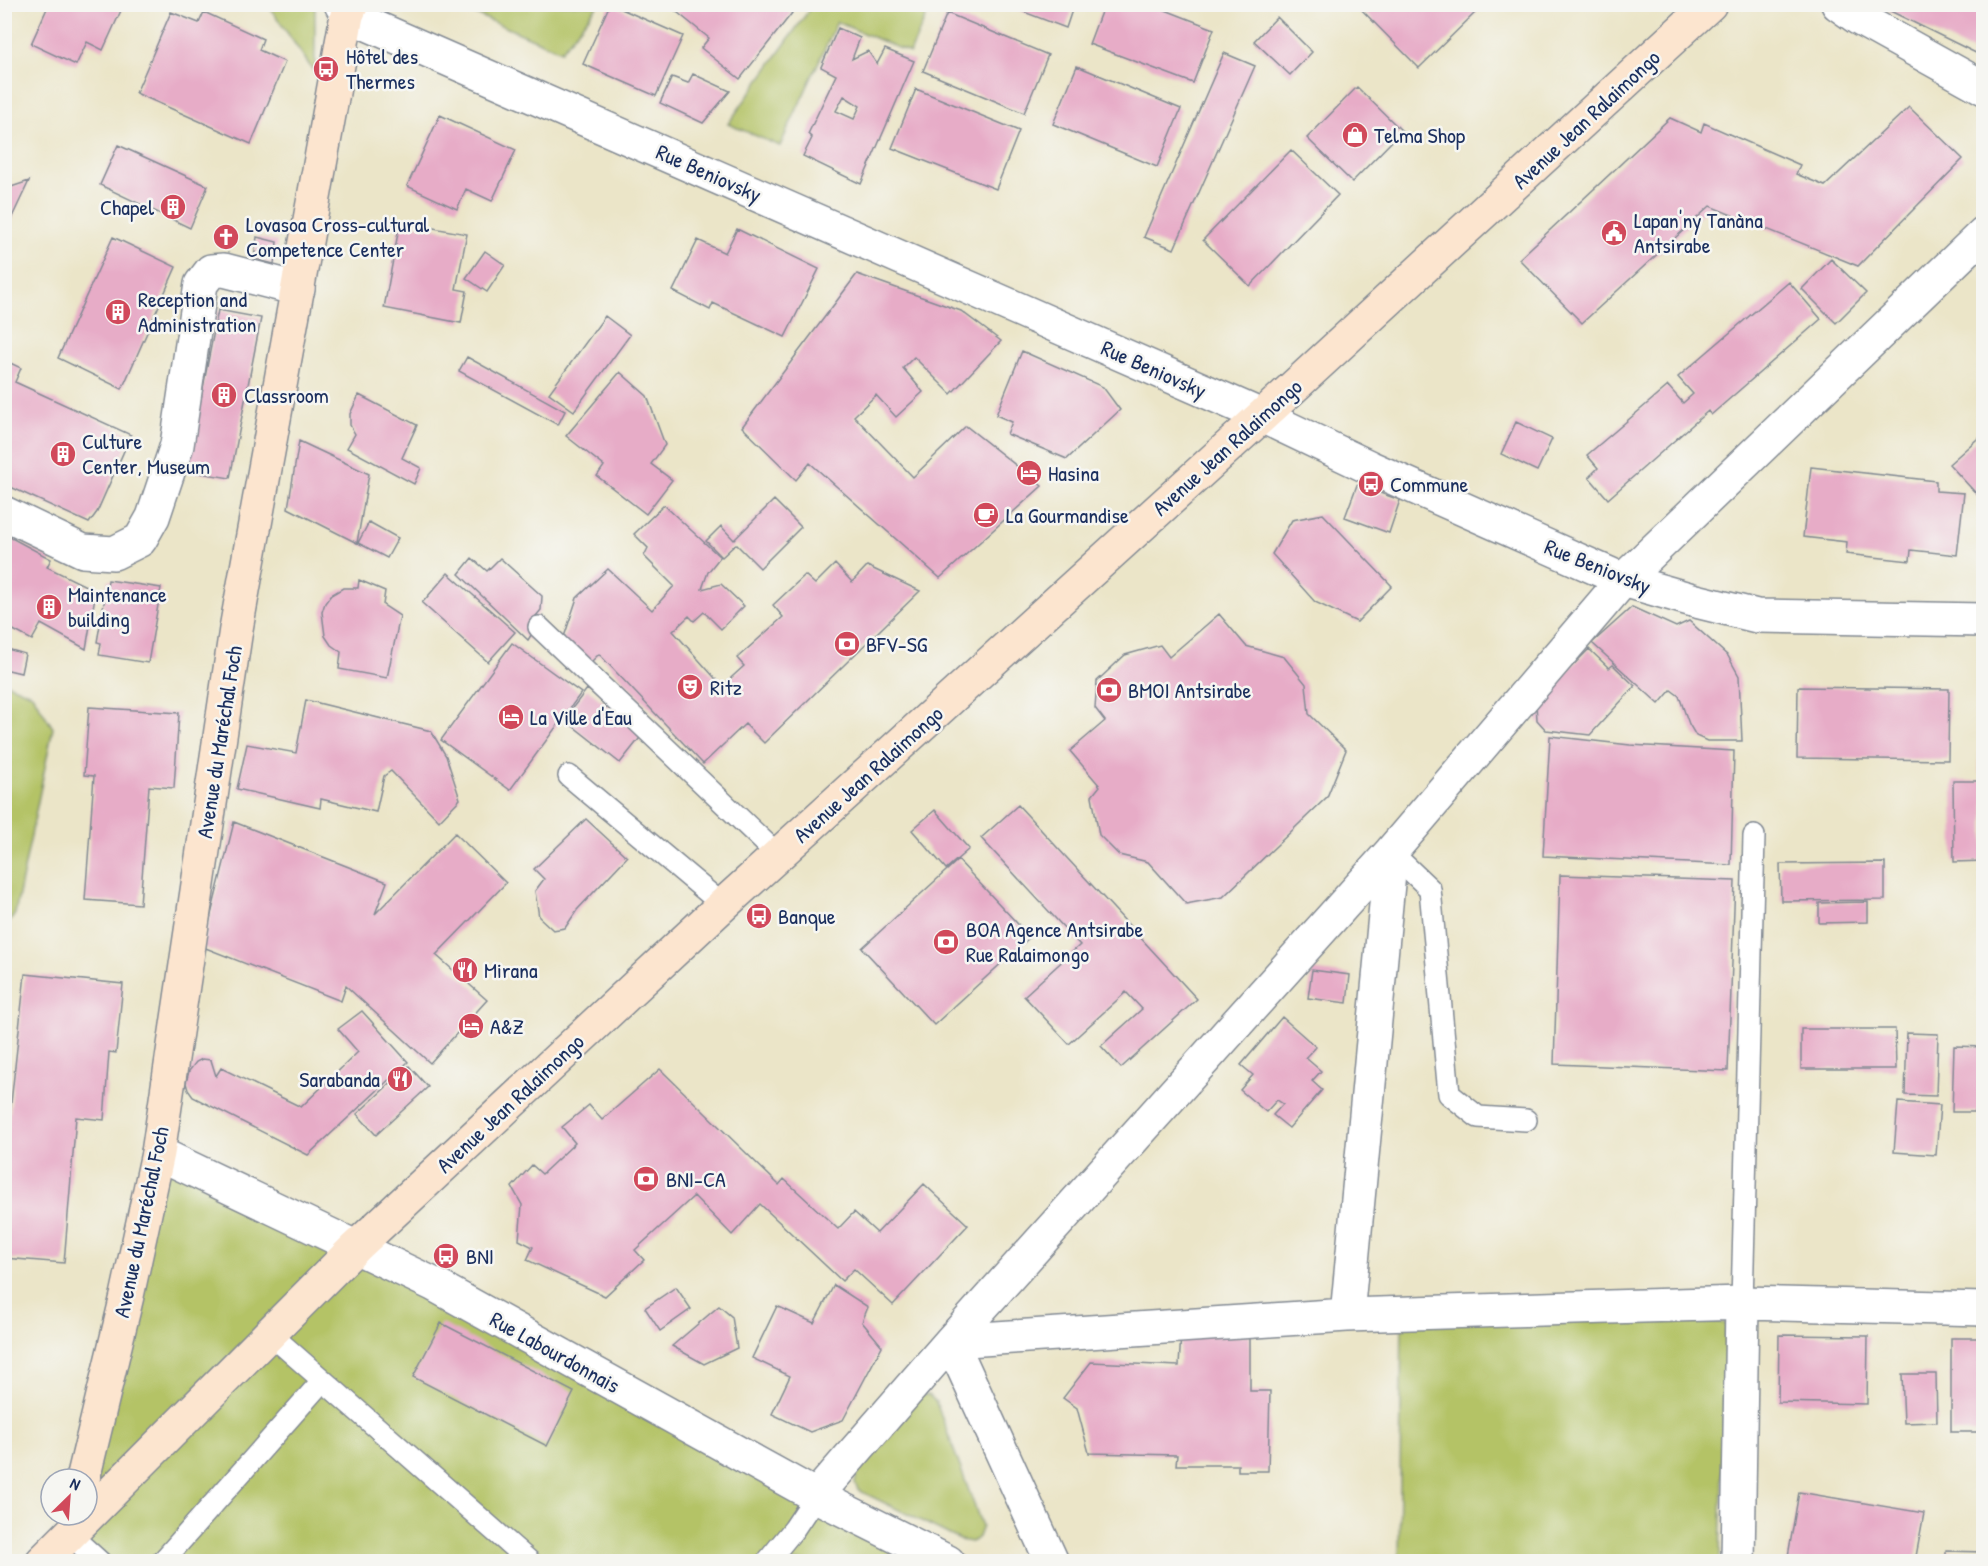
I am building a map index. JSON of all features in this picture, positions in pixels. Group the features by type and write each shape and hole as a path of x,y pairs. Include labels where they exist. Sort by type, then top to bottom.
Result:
{"main road":[{"name":"Avenue Jean Ralaimongo","path":"99,1498 356,1247 723,905 1262,416 1710,4"},
{"name":"Avenue du Maréchal Foch","path":"86,1467 158,1153 236,629 347,8"},
{"name":"Avenue Jean Ralaimongo","path":"42,1562 70,1527"}],"street":[{"path":"1839,4 1858,18 1983,88"},
{"name":"Rue Beniovsky","path":"347,8 1262,416 1371,468 1623,580 1757,616 1983,620"},
{"path":"816,1496 951,1341 1391,852 1623,580 1983,233"},
{"path":"4,513 83,551 114,554 140,540 153,517 177,445 201,284 211,271 224,270 298,288"},
{"path":"1347,1315 1391,852"},
{"name":"Rue Labourdonnais","path":"158,1153 433,1284 816,1496 948,1562"},
{"path":"951,1341 1347,1315 1742,1302 1983,1309"},
{"path":"1738,1562 1742,1302"},
{"path":"951,1341 1052,1562"}],"lane":[{"path":"539,627 778,855"},
{"path":"569,776 723,905"},
{"path":"1742,1302 1754,836"},
{"path":"1391,852 1430,889 1449,1094 1478,1117 1526,1120"},
{"path":"269,1333 530,1562"},
{"path":"162,1562 323,1380"},
{"path":"767,1562 816,1496"},
{"path":"74,1527 100,1562"}],"green space":[{"path":"812,4 931,5 910,53 837,22 780,146 728,124 807,13"},
{"path":"268,5 315,5 315,73"},
{"path":"454,5 598,5 561,51"},
{"path":"5,683 32,694 53,728 15,914 5,929"},
{"path":"158,1153 948,1562 42,1562 76,1527 99,1527 99,1467 96,1467"},
{"path":"1402,1315 1726,1323 1720,1561 1399,1562"},
{"path":"917,1395 929,1395 936,1402 982,1526 978,1537 972,1542 960,1540 858,1490 855,1483 858,1468"}],"building":[{"path":"49,4 124,4 103,50 87,42 76,65 31,44"},
{"path":"610,4 683,36 656,96 583,64"},
{"path":"667,4 782,4 792,13 740,79 701,48 709,38"},
{"path":"1003,4 1074,4 1066,28"},
{"path":"1104,4 1150,4 1214,29 1193,83 1089,44"},
{"path":"1356,4 1472,4 1478,10 1419,68"},
{"path":"1876,4 1984,4 1984,57"},
{"path":"171,12 199,23 204,12 263,39 259,50 285,62 251,144 136,93"},
{"path":"947,13 1048,55 1024,113 923,71"},
{"path":"1277,17 1312,52 1290,75 1254,41"},
{"path":"838,28 860,38 852,59 868,51 877,64 885,49 914,61 861,184 803,156 812,138 808,134 836,75 821,67","holes":["844,96 860,106 854,119 836,111"]},
{"path":"1224,53 1255,66 1174,249 1144,237"},
{"path":"1077,66 1181,109 1157,167 1053,124"},
{"path":"693,74 730,91 703,123 660,103 672,77 688,83"},
{"name":"Telma Shop","path":"1357,87 1402,131 1352,182 1307,138"},
{"path":"916,89 1019,131 996,189 892,148"},
{"name":"Lapan'ny Tanàna Antsirabe","path":"1909,107 1963,159 1858,266 1710,206 1582,323 1519,259 1670,118 1701,132 1704,123 1800,165 1796,174 1825,186"},
{"path":"440,115 516,150 492,201 466,189 457,209 407,186"},
{"name":"Chapel","path":"118,145 208,186 190,228 100,185"},
{"path":"1291,150 1338,195 1250,286 1203,240"},
{"path":"29,181 5,232 5,189"},
{"path":"400,222 467,234 456,289 467,291 461,323 384,308"},
{"path":"737,229 819,269 785,337 713,303 710,310 673,291 698,240 725,253"},
{"name":"Reception and Administration","path":"113,237 176,267 122,389 58,358"},
{"path":"257,237 277,242 274,264 254,259"},
{"path":"485,251 505,265 487,292 466,278"},
{"path":"1831,259 1866,293 1836,323 1802,289"},
{"path":"857,274 961,311 1001,341 951,394 914,357 903,368 923,392 896,417 876,395 854,416 913,477 966,426 1042,486 940,578 810,463 796,480 742,427"},
{"path":"1789,282 1821,319 1711,415 1708,411 1608,499 1589,477 1598,468 1587,455 1668,386 1683,403 1693,394 1678,377"},
{"name":"Classroom","path":"218,310 261,318 230,478 187,471"},
{"path":"605,316 630,335 574,411 549,393"},
{"path":"1022,351 1103,387 1120,410 1067,459 1007,434 1012,422 996,415"},
{"path":"467,357 565,411 558,425 459,371"},
{"name":"Culture Center, Museum","path":"4,360 21,368 15,382 131,435 97,512 89,523 4,484"},
{"path":"620,372 647,396 665,445 651,464 672,480 646,514 597,476 604,466 566,436"},
{"path":"359,395 417,425 402,458 421,468 414,484 347,448 355,434 350,425 350,414"},
{"path":"1516,422 1552,439 1537,471 1501,454"},
{"path":"1984,433 1984,502 1949,464"},
{"path":"299,441 369,474 357,543 288,508"},
{"path":"1811,467 1936,481 1936,491 1964,493 1957,555 1911,550 1910,561 1846,554 1847,542 1803,537"},
{"path":"1357,485 1400,500 1389,533 1345,517"},
{"path":"774,500 801,527 760,568 736,544 722,557 706,541 721,526 734,540"},
{"path":"664,505 720,557 708,572 702,589 721,584 744,606 721,629 704,612 694,621 689,616 673,631 722,686 744,666 737,658 783,617 773,605 805,575 815,584 835,564 852,582 867,566 920,591 764,743 745,724 703,764 599,654 588,665 562,643 577,598 608,569 652,610 674,586 644,556 648,548 634,534"},
{"path":"1323,514 1392,586 1357,622 1315,602 1272,554 1292,520"},
{"path":"369,522 398,538 387,558 358,543"},
{"name":"Maintenance building","path":"4,534 51,559 47,567 96,591 86,649 41,624 32,640 4,625"},
{"path":"472,558 487,571 500,558 542,596 541,610 531,622 533,632 528,640 459,574"},
{"path":"448,573 515,632 488,662 422,603"},
{"path":"108,580 161,588 148,663 99,655 101,643 97,642"},
{"path":"359,580 385,591 383,605 400,616 387,678 339,669 341,652 331,645 325,636 322,612 325,603 331,595 343,588 358,588"},
{"path":"1632,607 1676,627 1689,621 1728,656 1739,676 1742,741 1707,741 1696,736 1679,696 1671,690 1659,704 1592,643"},
{"path":"1219,614 1246,646 1284,657 1306,684 1309,714 1346,750 1327,797 1223,897 1186,904 1148,862 1119,855 1099,835 1092,796 1100,786 1070,751 1105,721 1095,708 1097,681 1125,655 1160,645 1169,657"},
{"name":"La Ville d'Eau","path":"512,643 581,693 510,790 441,740"},
{"path":"4,648 25,654 21,673 4,669"},
{"path":"1589,649 1609,668 1613,665 1635,686 1590,735 1546,730 1537,720 1536,703"},
{"path":"1798,687 1949,689 1948,760 1797,758"},
{"path":"587,689 643,734 620,763 564,719"},
{"path":"1980,698 1984,698 1984,774 1979,774"},
{"path":"306,700 431,731 446,756 460,799 439,821 391,771 384,776 376,812 321,799 320,808 237,789 247,744 296,753"},
{"path":"89,707 179,713 174,788 149,786 140,904 85,900 94,776 84,775"},
{"path":"1550,736 1630,745 1734,751 1731,865 1543,856"},
{"path":"1953,781 1984,781 1984,861 1954,862"},
{"path":"1018,805 1197,999 1121,1068 1101,1046 1142,1009 1126,992 1069,1044 1024,996 1080,945 981,838"},
{"path":"935,810 969,849 946,869 912,830"},
{"path":"586,819 627,857 577,910 565,928 553,930 539,917 535,891 544,879 534,869"},
{"path":"234,822 387,882 375,914 455,833 506,883 436,955 487,1000 430,1063 346,986 341,1001 203,947"},
{"name":"BOA Agence Antsirabe Rue Ralaimongo","path":"958,860 1030,937 934,1025 862,948"},
{"path":"1885,863 1885,900 1781,901 1780,864"},
{"path":"1560,875 1735,881 1728,1071 1554,1064"},
{"path":"1868,902 1868,922 1819,923 1819,903"},
{"path":"1312,970 1350,975 1347,1003 1308,998"},
{"path":"25,974 123,984 116,1053 109,1052 104,1120 76,1117 64,1263 4,1258 4,1168"},
{"path":"362,1011 408,1062 308,1155 193,1097 188,1090 186,1083 189,1071 196,1062 202,1059 211,1060 216,1076 221,1068 301,1107 358,1052 338,1029"},
{"path":"1282,1017 1316,1047 1306,1058 1321,1071 1312,1081 1322,1090 1289,1128 1273,1115 1283,1104 1277,1100 1266,1112 1240,1090 1253,1075 1241,1065"},
{"path":"1801,1029 1895,1029 1896,1069 1801,1069"},
{"path":"1907,1033 1938,1034 1936,1096 1905,1095"},
{"path":"1954,1046 1984,1047 1984,1112 1952,1112"},
{"path":"409,1066 428,1087 376,1135 357,1114"},
{"name":"BNI-CA","path":"660,1069 779,1185 784,1179 838,1229 854,1212 877,1233 924,1184 968,1225 893,1305 854,1269 842,1281 760,1204 732,1235 694,1196 635,1250 644,1260 605,1296 527,1260 533,1247 519,1240 522,1205 512,1187 532,1165 542,1174 575,1143 562,1127 589,1105 602,1120"},
{"path":"1898,1102 1940,1105 1936,1155 1894,1152"},
{"path":"834,1285 868,1307 862,1322 882,1346 843,1420 810,1432 772,1414 790,1376 752,1358 777,1306 814,1323"},
{"path":"676,1287 691,1309 660,1331 645,1308"},
{"path":"719,1306 732,1317 737,1348 704,1364 672,1346"},
{"path":"441,1323 574,1392 547,1446 413,1377"},
{"path":"1181,1334 1250,1336 1250,1391 1270,1391 1268,1471 1238,1471 1238,1465 1176,1465 1177,1455 1089,1453 1077,1408 1063,1398 1091,1362 1179,1366"},
{"path":"1779,1335 1868,1336 1867,1404 1778,1402"},
{"path":"1951,1338 1984,1338 1984,1432 1951,1432"},
{"path":"1902,1374 1936,1374 1937,1422 1904,1423"},
{"path":"1799,1492 1924,1513 1915,1562 1787,1562"},
{"path":"1946,1551 1984,1552 1984,1562 1946,1562"}],"place":[{"name":"Hôtel des Thermes","path":"326,69"},
{"name":"Telma Shop","path":"1355,135"},
{"name":"Chapel","path":"173,207"},
{"name":"Lapan'ny Tanàna Antsirabe","path":"1614,233"},
{"name":"Lovasoa Cross-cultural Competence Center","path":"226,237"},
{"name":"Reception and Administration","path":"118,312"},
{"name":"Classroom","path":"224,395"},
{"name":"Culture Center, Museum","path":"63,454"},
{"name":"Hasina","path":"1029,473"},
{"name":"Commune","path":"1371,484"},
{"name":"La Gourmandise","path":"986,515"},
{"name":"Maintenance building","path":"49,607"},
{"name":"BFV-SG","path":"847,644"},
{"name":"Ritz","path":"690,687"},
{"name":"BMOI Antsirabe","path":"1109,690"},
{"name":"La Ville d'Eau","path":"511,717"},
{"name":"Banque","path":"759,916"},
{"name":"BOA Agence Antsirabe Rue Ralaimongo","path":"946,942"},
{"name":"Mirana","path":"465,970"},
{"name":"A&Z","path":"471,1026"},
{"name":"Sarabanda","path":"400,1079"},
{"name":"BNI-CA","path":"646,1179"},
{"name":"BNI","path":"446,1256"}]}
